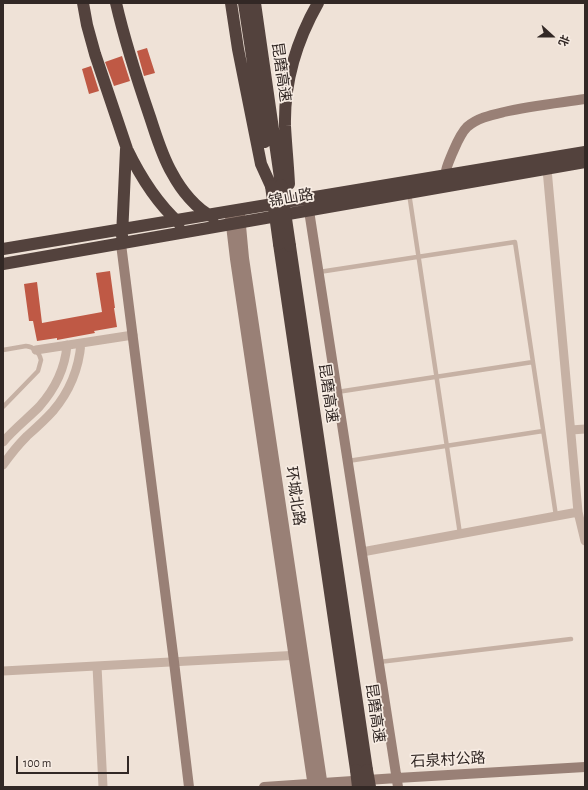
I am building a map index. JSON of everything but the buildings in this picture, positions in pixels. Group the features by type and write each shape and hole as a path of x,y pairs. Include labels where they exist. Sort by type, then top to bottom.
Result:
{"highway":[{"path":"83,3 90,40 126,147 137,168 158,200 175,220 189,232"},
{"path":"116,3 134,67 156,134 171,172 190,198 208,214 236,224"},
{"path":"231,3 238,49 261,164 280,185"},
{"name":"昆磨高速","path":"244,3 280,185"},
{"name":"昆磨高速","path":"255,3 362,770 370,787"},
{"path":"288,245 280,185 287,100 295,54 318,3"},
{"path":"121,244 126,147"},
{"name":"锦山路","path":"3,264 409,193 445,181 585,152"},
{"name":"锦山路","path":"3,249 307,198 547,169 585,162"},
{"name":"昆磨高速","path":"288,245 298,300 362,770 358,787"}],"street":[{"path":"445,181 446,169 459,139 467,128 480,120 493,115 523,108 585,99"},
{"path":"547,169 578,512 585,542"},
{"path":"307,198 397,782"},
{"name":"环城北路","path":"234,210 236,224 236,267 299,655 318,785"},
{"path":"121,244 189,787"},
{"path":"36,350 133,335"},
{"path":"3,465 19,444 44,420 63,398 69,388 78,364 81,343"},
{"path":"3,442 39,406 53,389 64,366 67,345"},
{"path":"571,430 585,429"},
{"path":"362,552 578,512"},
{"path":"3,671 299,655"},
{"path":"96,666 103,787"},
{"name":"石泉村公路","path":"264,787 397,782 585,767"}],"lane":[{"path":"409,193 460,534"},
{"path":"319,272 515,242 556,516"},
{"path":"3,350 30,346 36,350 41,360 38,371 3,407"},
{"path":"337,392 533,362"},
{"path":"348,461 543,431"},
{"path":"379,662 571,639"}]}
